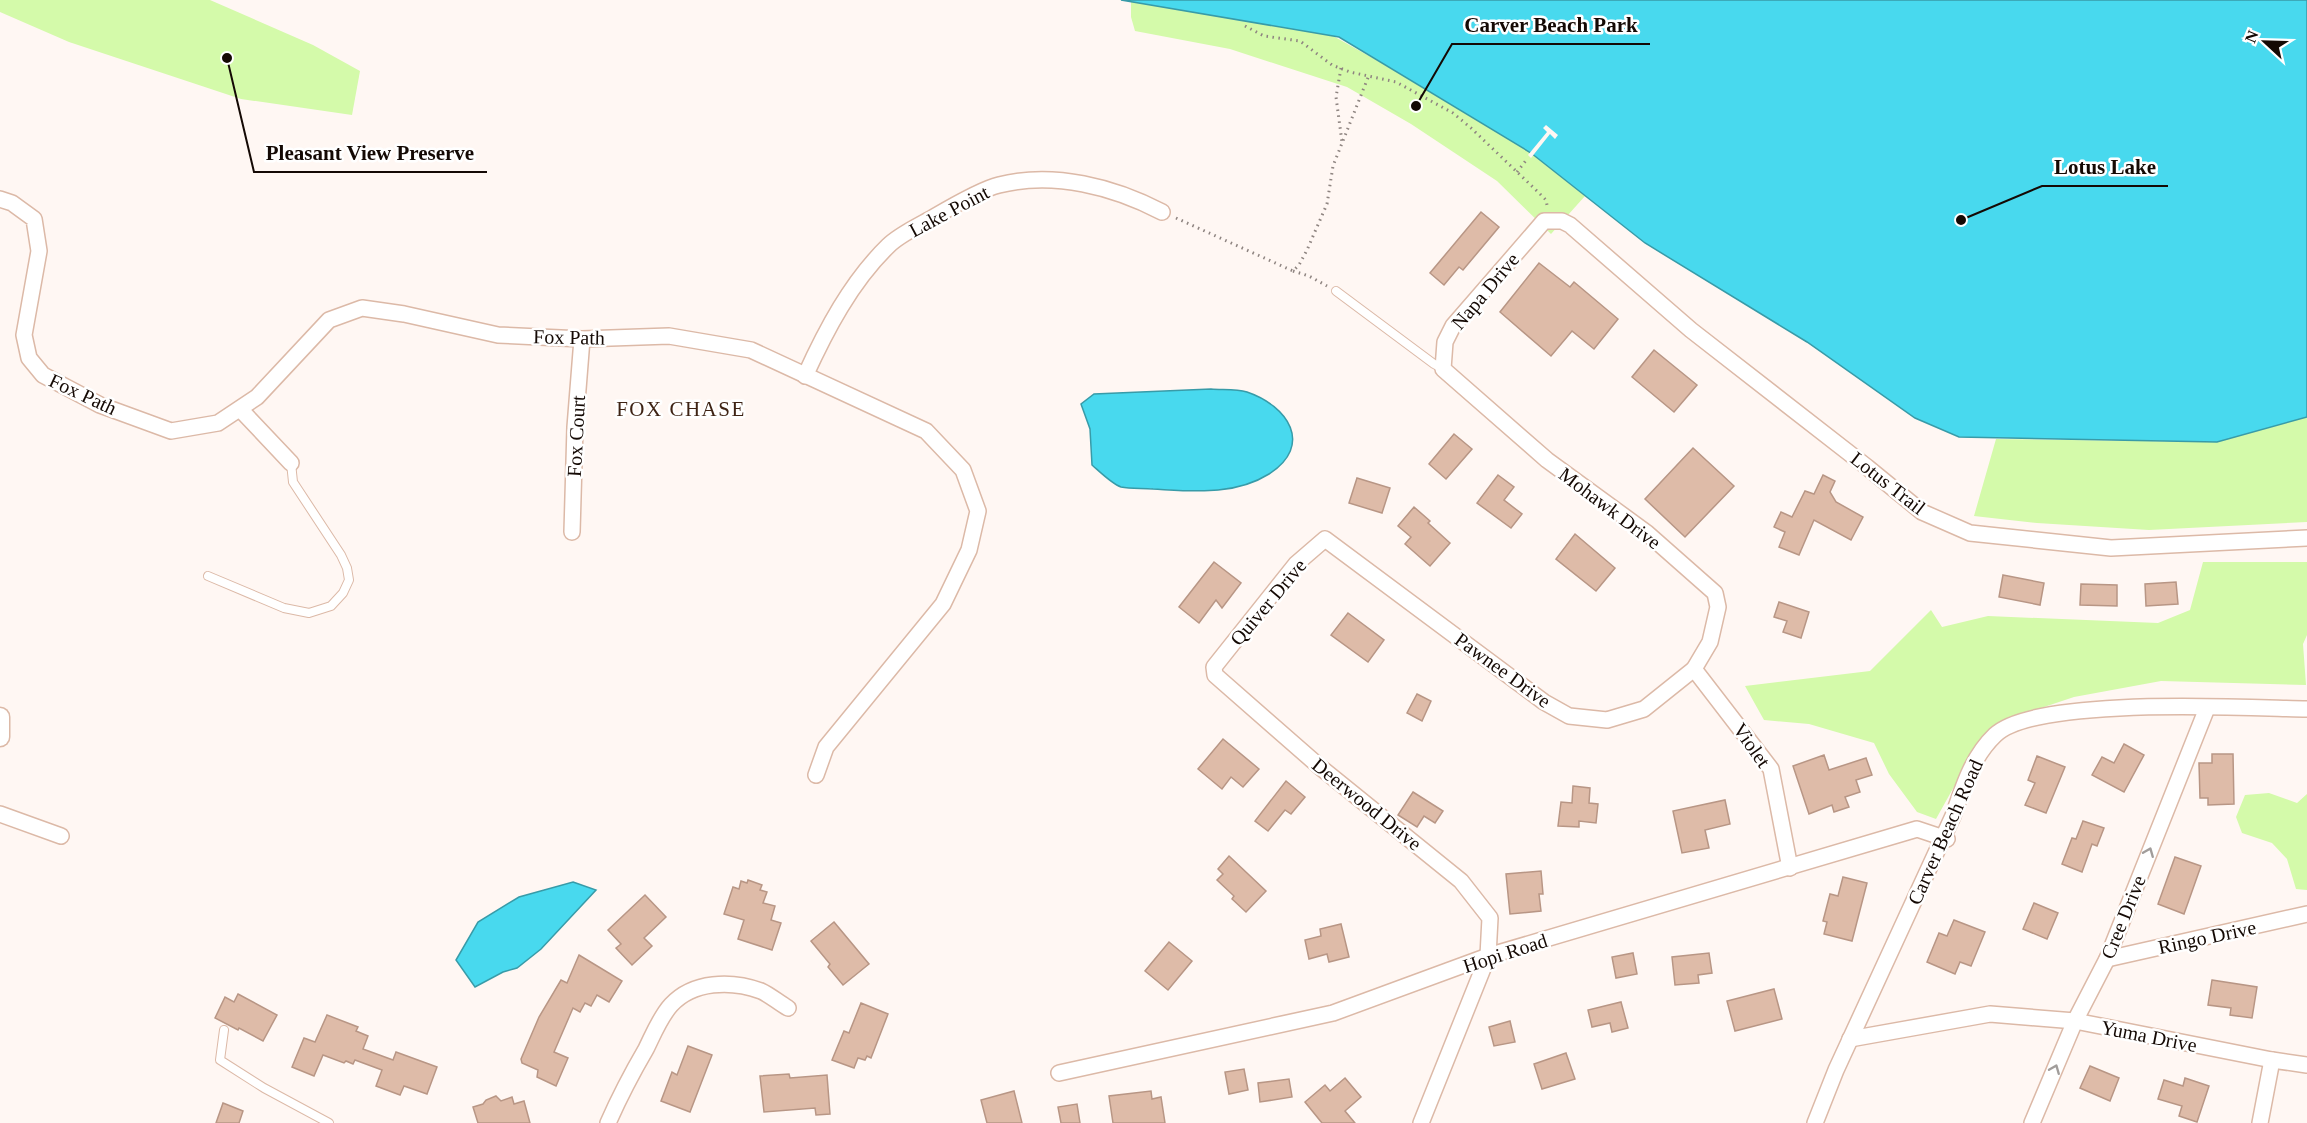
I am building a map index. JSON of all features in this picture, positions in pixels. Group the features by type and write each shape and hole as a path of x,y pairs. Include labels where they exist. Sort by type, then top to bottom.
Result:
{"street":[{"name":"Lake Point","path":"805,376 832,322 862,275 889,244 943,212 998,185 1045,179 1097,187 1135,198 1162,212"},
{"name":"Fox Path","path":"0,199 12,203 34,219 39,251 24,335 29,358 43,375 100,405 171,431 218,423 240,409 257,398 329,320 362,308 404,314 498,335 582,339 669,336 751,350 927,431 963,470 978,511 969,550 943,604 826,747 816,775"},
{"name":"Napa Drive","path":"1443,369 1445,342 1453,326 1548,221"},
{"name":"Lotus Trail","path":"1548,221 1562,221 1570,225 1691,330 1922,512 1970,533 2111,548 2307,538"},
{"name":"Fox Court","path":"572,532 575,428 582,339"},
{"name":"Mohawk Drive","path":"1443,369 1547,460 1647,533 1715,592 1718,607 1710,642 1694,669"},
{"path":"240,409 291,463"},
{"name":"Pawnee Drive","path":"1325,539 1544,702 1569,716 1606,720 1644,709 1694,669"},
{"name":"Quiver Drive","path":"1214,667 1296,564 1325,539"},
{"name":"Deerwood Drive","path":"1214,667 1215,675 1320,767 1461,881 1490,918 1488,956 1421,1123"},
{"name":"Violet","path":"1694,669 1772,769 1790,868"},
{"name":"Carver Beach Road","path":"1815,1123 1850,1039 1945,839 1967,778 1979,754 1996,734 2012,725 2044,715 2131,707 2307,709"},
{"name":"Cree Drive","path":"2032,1123 2075,1021 2107,959 2207,708"},
{"path":"0,717 0,737"},
{"path":"0,814 61,836"},
{"name":"Hopi Road","path":"1059,1073 1333,1013 1488,956 1917,829 1945,839"},
{"name":"Ringo Drive","path":"2107,959 2307,915"},
{"path":"608,1123 669,1007 681,995 695,988 716,984 739,986 761,992 788,1008"},
{"name":"Yuma Drive","path":"1850,1039 1990,1014 2075,1021 2307,1065"},
{"path":"2260,1123 2272,1060"}],"lane":[{"path":"1336,291 1443,369"},
{"path":"208,576 284,608 309,613 331,606 343,593 349,580 347,568 341,555 293,482 291,463"},
{"path":"224,1030 220,1060 264,1088 329,1123"}],"path":[{"path":"1245,26 1264,36 1300,41 1332,65 1350,72 1396,82 1453,113 1546,200 1548,221"},
{"path":"1341,68 1336,97 1342,144"},
{"path":"1293,271 1307,250 1327,204 1333,166 1369,75"},
{"path":"1517,172 1527,159"},
{"path":"1162,212 1293,271 1309,276 1336,291"}],"green space":[{"path":"0,0 210,0 313,45 360,71 352,115 241,99 69,42 0,12"},
{"path":"1131,0 1317,27 1531,153 1585,196 1551,234 1497,181 1411,124 1347,87 1230,49 1135,31 1131,17"},
{"path":"2307,417 2307,522 2149,530 2037,523 1974,516 1996,439 2217,442"},
{"path":"2203,562 2307,562 2307,635 2303,644 2306,685 2161,681 2074,697 2002,721 1970,758 1936,819 1917,812 1889,774 1874,743 1809,724 1764,720 1745,686 1870,671 1931,610 1942,627 1988,616 2158,623 2190,610"},
{"path":"2269,793 2297,803 2307,794 2307,890 2296,889 2287,859 2272,843 2242,833 2236,817 2245,795"}],"water":[{"path":"1121,0 2307,0 2307,417 2217,442 1959,437 1915,418 1807,342 1645,243 1531,153 1339,37"},
{"path":"1211,389 1247,392 1262,398 1284,416 1293,439 1290,451 1283,463 1269,474 1242,486 1183,491 1121,487 1106,478 1092,465 1090,429 1081,404 1094,394"},
{"path":"573,882 596,890 541,949 517,968 503,972 475,987 456,960 478,922 519,897"}],"pier":[{"path":"1546,125 1558,135 1555,139 1550,134 1531,158 1528,155 1547,132 1543,128"}],"building":[{"path":"1481,212 1499,227 1463,270 1459,267 1444,285 1430,273"},
{"path":"1539,263 1570,287 1574,282 1618,319 1594,349 1572,331 1551,356 1500,312"},
{"path":"1654,350 1697,385 1674,412 1632,377"},
{"path":"1454,434 1472,449 1446,479 1429,464"},
{"path":"1693,448 1734,486 1685,537 1645,499"},
{"path":"1498,475 1514,487 1504,500 1522,514 1511,528 1477,503"},
{"path":"1823,475 1835,481 1830,492 1836,502 1863,517 1851,540 1814,520 1799,555 1779,547 1785,532 1774,527 1781,512 1792,517 1805,491 1814,494"},
{"path":"1357,478 1390,488 1382,513 1349,503"},
{"path":"1414,507 1450,543 1430,566 1405,544 1411,537 1398,526"},
{"path":"1575,534 1615,568 1596,591 1556,559"},
{"path":"1214,562 1241,583 1222,608 1216,600 1199,623 1179,607"},
{"path":"2003,575 2044,583 2040,605 1999,597"},
{"path":"2176,582 2178,604 2146,606 2145,584"},
{"path":"2081,584 2117,585 2117,606 2080,605"},
{"path":"1779,602 1809,612 1801,638 1783,632 1787,621 1774,617"},
{"path":"1348,613 1384,640 1368,662 1331,635"},
{"path":"1417,694 1431,701 1422,721 1407,713"},
{"path":"1223,739 1259,769 1243,787 1231,777 1222,789 1198,769"},
{"path":"2124,744 2144,755 2124,792 2092,775 2102,757 2114,763"},
{"path":"2212,754 2233,754 2234,804 2208,805 2208,798 2200,798 2199,763 2212,763"},
{"path":"1824,755 1829,770 1866,758 1872,775 1856,780 1860,792 1845,797 1849,807 1834,812 1832,805 1809,814 1793,766"},
{"path":"2037,756 2065,767 2046,813 2025,805 2035,783 2028,780"},
{"path":"1286,781 1305,797 1291,814 1285,810 1268,831 1255,821"},
{"path":"1573,786 1590,788 1589,803 1598,804 1596,823 1579,821 1579,827 1558,826 1561,802 1572,803"},
{"path":"1413,792 1443,811 1435,823 1424,816 1417,827 1398,815"},
{"path":"1725,800 1730,824 1705,830 1709,848 1682,853 1673,811"},
{"path":"2083,821 2104,828 2097,846 2092,844 2082,872 2062,864 2072,838 2076,839"},
{"path":"1229,856 1266,891 1246,912 1232,899 1234,896 1217,880 1223,874 1218,869"},
{"path":"2175,857 2201,866 2184,914 2158,904"},
{"path":"1541,871 1543,894 1539,894 1541,911 1510,914 1506,874"},
{"path":"1843,877 1867,883 1852,941 1824,934 1827,922 1823,921 1830,894 1838,896"},
{"path":"748,880 762,885 760,890 767,892 763,903 775,906 771,920 781,923 772,950 738,939 744,920 724,914 733,887 739,889 741,881 747,883"},
{"path":"645,895 666,917 644,938 652,946 632,965 616,948 621,944 608,930"},
{"path":"2034,903 2058,913 2047,939 2023,929"},
{"path":"1954,920 1985,932 1971,966 1960,962 1955,974 1927,962 1939,933 1947,936"},
{"path":"834,922 869,964 843,985 828,967 830,964 811,941"},
{"path":"1341,924 1349,957 1329,962 1327,954 1309,959 1305,940 1321,936 1320,929"},
{"path":"1169,942 1192,961 1168,990 1145,971"},
{"path":"1633,953 1637,974 1616,978 1612,957"},
{"path":"1709,953 1712,973 1698,975 1699,983 1675,985 1672,957"},
{"path":"579,955 622,981 609,1002 597,995 591,1006 585,1003 580,1012 573,1008 554,1052 568,1058 556,1086 537,1077 538,1070 522,1063 521,1059 539,1017 561,980 567,983"},
{"path":"2212,980 2257,987 2252,1018 2230,1015 2231,1008 2208,1005"},
{"path":"1774,989 1782,1019 1735,1031 1727,1001"},
{"path":"238,994 277,1015 263,1041 215,1018 225,997 234,1002"},
{"path":"1621,1002 1628,1028 1612,1032 1610,1023 1592,1027 1588,1010"},
{"path":"861,1003 888,1014 871,1058 867,1056 865,1060 858,1058 854,1068 832,1060 844,1031 849,1033"},
{"path":"327,1015 358,1027 356,1031 368,1036 363,1049 393,1060 396,1052 437,1067 427,1094 404,1086 400,1095 376,1086 382,1070 355,1060 353,1064 346,1061 344,1063 323,1055 314,1076 292,1067 304,1038 315,1042"},
{"path":"1510,1021 1515,1042 1494,1046 1489,1027"},
{"path":"688,1046 712,1055 690,1112 661,1101 672,1072 677,1075"},
{"path":"1566,1053 1575,1079 1542,1089 1534,1064"},
{"path":"2090,1066 2119,1078 2110,1101 2080,1088"},
{"path":"1244,1069 1248,1090 1229,1094 1225,1072"},
{"path":"789,1074 790,1078 827,1075 830,1114 816,1115 815,1108 764,1112 760,1076"},
{"path":"1345,1078 1361,1097 1345,1111 1355,1123 1322,1123 1305,1102 1325,1085 1330,1091"},
{"path":"2185,1078 2209,1086 2197,1122 2179,1116 2182,1106 2158,1099 2164,1080 2183,1086"},
{"path":"1289,1079 1292,1097 1260,1102 1258,1083"},
{"path":"1014,1091 1022,1123 987,1123 981,1100"},
{"path":"1151,1091 1152,1099 1161,1097 1165,1123 1113,1123 1109,1096"},
{"path":"496,1096 501,1101 512,1097 514,1104 524,1101 530,1123 478,1123 473,1107"},
{"path":"223,1103 243,1111 239,1123 216,1123"},
{"path":"1077,1104 1080,1123 1061,1123 1058,1107"}],"place":[{"name":"Pleasant View Preserve","path":"227,58"},
{"name":"Carver Beach Park","path":"1416,106"},
{"name":"Lotus Lake","path":"1961,220"}],"district":[{"name":"FOX CHASE","path":"681,409"}]}
